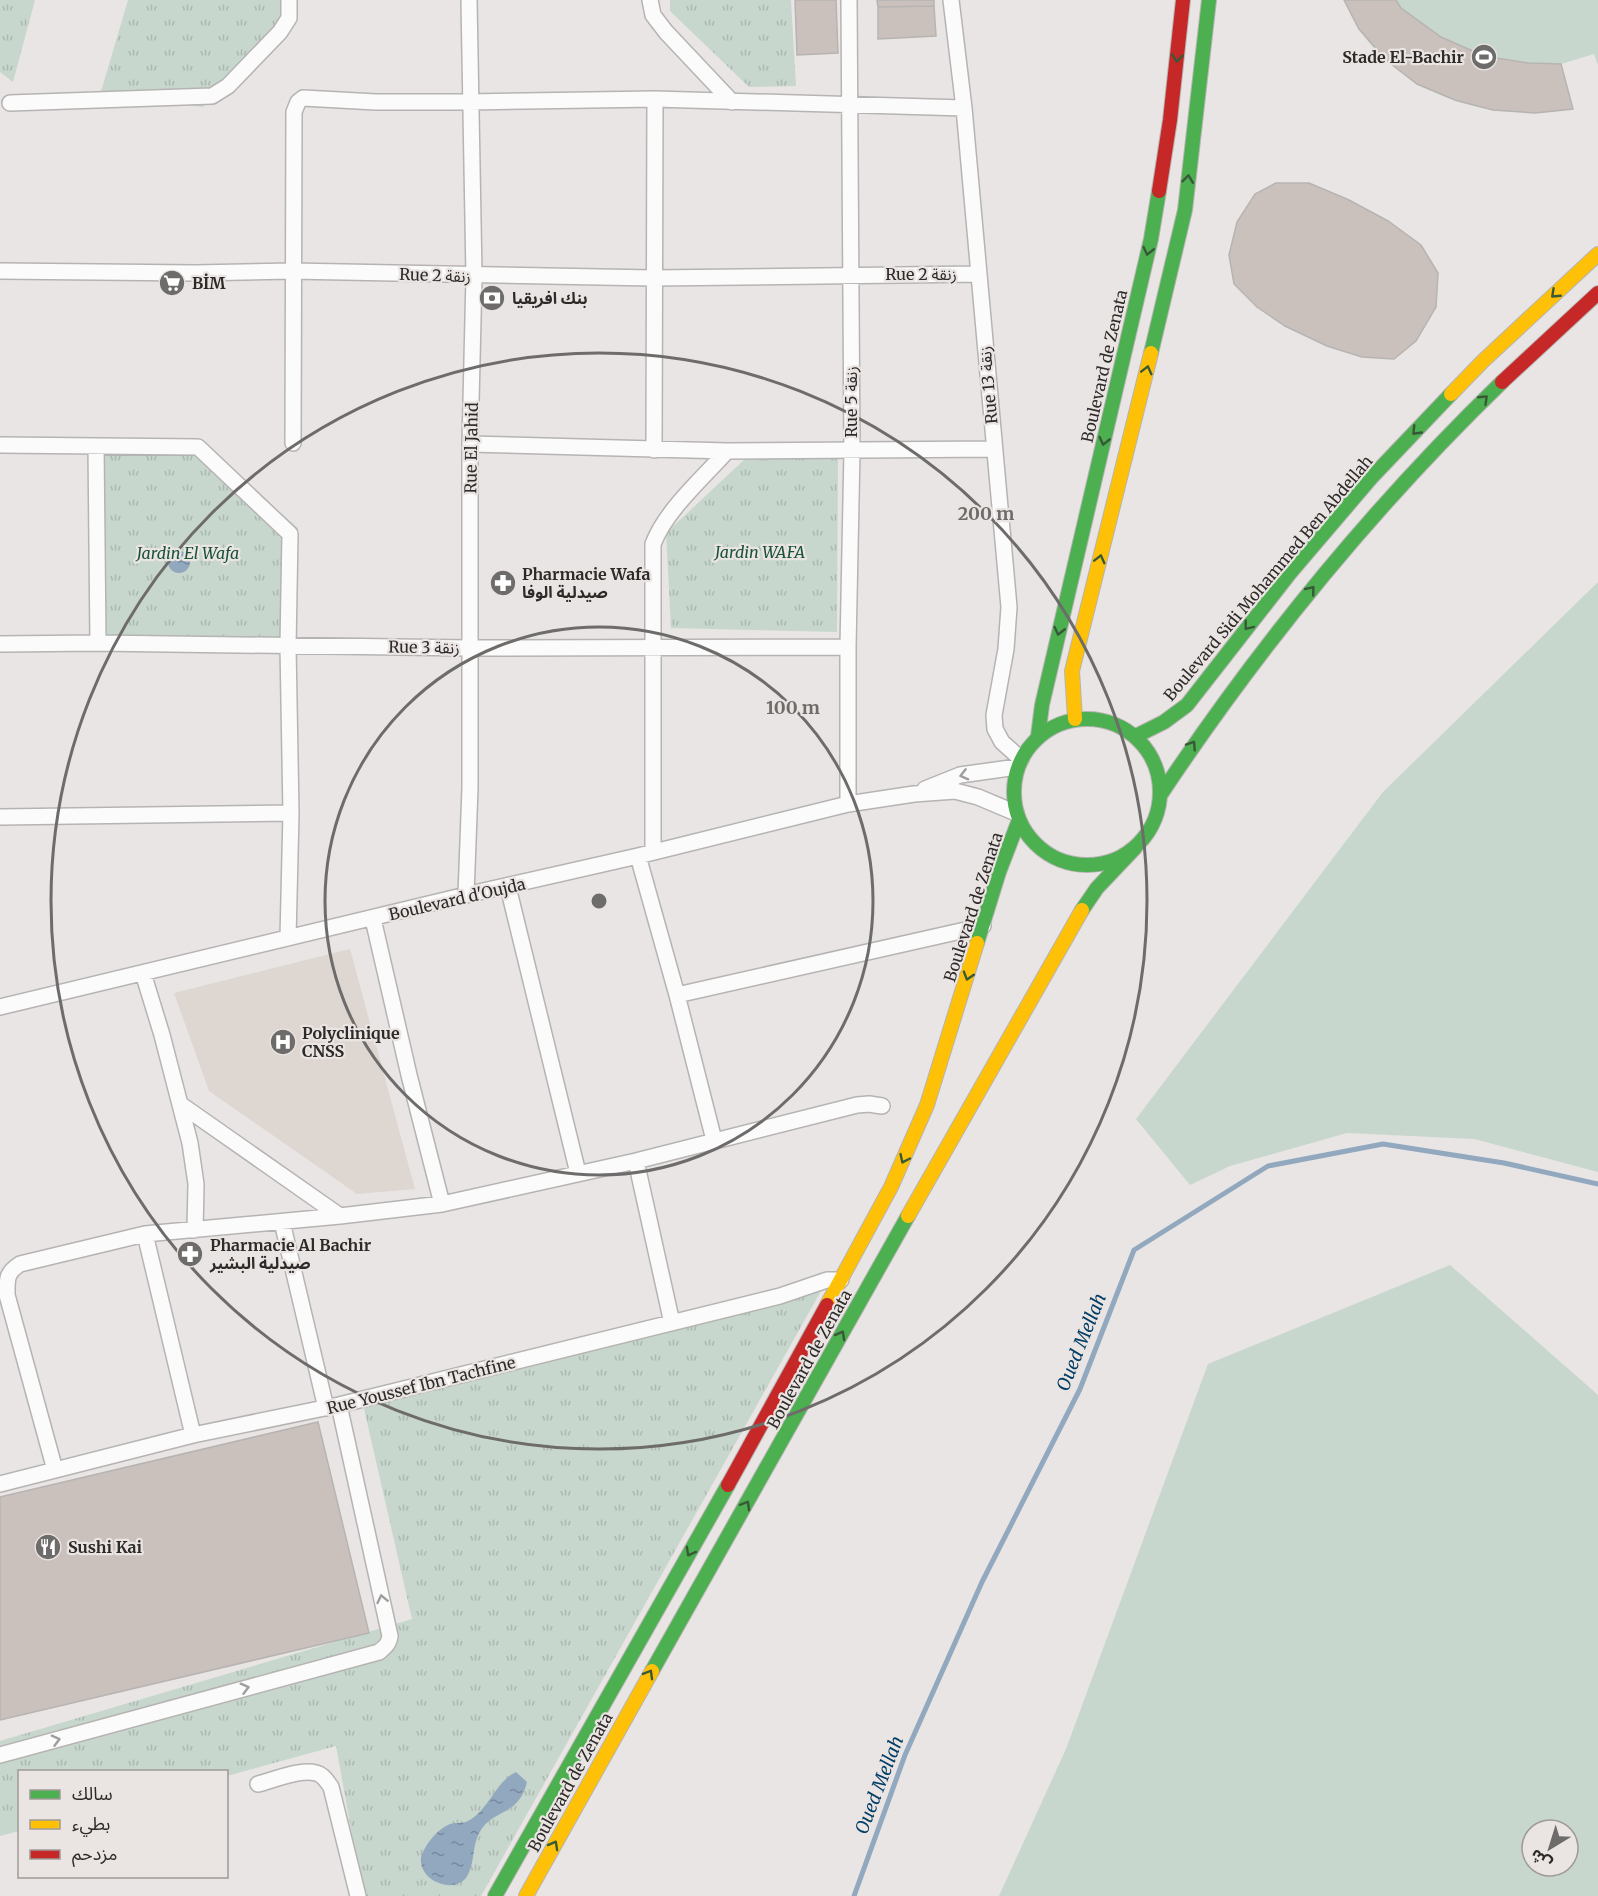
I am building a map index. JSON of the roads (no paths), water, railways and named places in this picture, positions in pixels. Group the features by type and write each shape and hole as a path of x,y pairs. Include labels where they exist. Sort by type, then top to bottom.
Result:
{"main road":[{"name":"Boulevard de Zenata","path":"1038,736 1044,696 1151,239 1170,120 1184,0"},
{"path":"1075,719 1072,670 1185,210 1209,0"},
{"name":"Boulevard Sidi Mohammed Ben Abdellah","path":"1136,736 1164,722 1187,705 1290,573 1371,478 1483,361 1598,255"},
{"path":"1161,794 1209,721 1276,633 1370,518 1441,441 1540,344 1598,293"},
{"path":"1075,719 1097,719 1117,725 1136,736 1149,753 1158,773 1161,794 1154,824 1135,848 1115,860 1093,866 1070,864 1049,855 1031,840 1018,817 1013,798 1019,763 1038,736 1055,725 1075,719"},
{"name":"Boulevard de Zenata","path":"495,1896 734,1475 891,1187 927,1105 1018,817"},
{"name":"Boulevard de Zenata","path":"526,1896 1054,956 1097,888 1135,848"}],"street":[{"path":"3,102 212,96 228,86 280,32 289,18 290,0"},
{"name":"Rue El Jahid","path":"466,895 470,789 470,444 474,276 469,0"},
{"path":"650,0 653,15 666,32 732,102"},
{"name":"Rue 5 زنقة","path":"848,804 852,451 849,0"},
{"name":"Rue 13 زنقة","path":"951,0 964,108 1009,607 1006,649 994,715 995,729 1019,763"},
{"path":"293,443 294,112 298,102 303,98 376,102 655,99 964,108"},
{"path":"654,450 655,99"},
{"name":"Rue 2 زنقة","path":"0,272 292,271 653,278 978,274"},
{"path":"470,444 727,451 994,449"},
{"path":"0,445 198,447 290,534 288,646 291,813 288,938"},
{"path":"96,446 98,643"},
{"path":"653,852 653,544 669,516 727,451"},
{"name":"Rue 3 زنقة","path":"0,644 98,643 469,648 848,646"},
{"name":"Boulevard d'Oujda","path":"914,794 960,775 1019,763"},
{"name":"Boulevard d'Oujda","path":"0,1007 848,804 914,794 955,791 968,793 1018,817"},
{"path":"0,817 291,813"},
{"path":"638,856 714,1140"},
{"path":"508,887 578,1173"},
{"path":"373,919 442,1204"},
{"path":"677,995 983,926"},
{"path":"143,973 190,1143 196,1184 195,1230"},
{"path":"180,1104 340,1216"},
{"path":"55,1470 7,1295 7,1279 12,1269 20,1263 145,1234 282,1222 442,1204 636,1161 857,1105 882,1106"},
{"path":"636,1161 672,1323"},
{"path":"0,1755 379,1652 389,1643 390,1636 333,1407 282,1222"},
{"path":"145,1234 193,1435"},
{"name":"Rue Youssef Ibn Tachfine","path":"0,1484 193,1435 333,1407 780,1296 827,1280 841,1280"},
{"path":"258,1784 304,1772 316,1772 324,1777 331,1787 358,1896"}],"water":[{"path":"179,551 187,554 190,562 187,570 179,573 171,570 168,562 171,554"},
{"path":"516,1772 527,1782 523,1793 512,1807 486,1823 481,1830 466,1878 451,1885 435,1881 428,1876 423,1870 422,1854 434,1836 452,1823 466,1822 475,1816 503,1782"}],"waterway":[{"name":"Oued Mellah","path":"854,1896 905,1755 982,1582 1080,1389 1134,1250 1268,1166 1383,1144 1504,1163 1598,1184"}],"place":[{"name":"Stade El-Bachir","path":"1484,57"},
{"name":"BİM","path":"172,283"},
{"name":"بنك افريقيا","path":"492,298"},
{"name":"Pharmacie Wafa صيدلية الوفا","path":"503,583"},
{"name":"Polyclinique CNSS","path":"283,1042"},
{"name":"Pharmacie Al Bachir صيدلية البشير","path":"190,1254"},
{"name":"Sushi Kai","path":"48,1547"}],"park label":[{"name":"Jardin WAFA","path":"760,552"},
{"name":"Jardin El Wafa","path":"188,553"}]}
